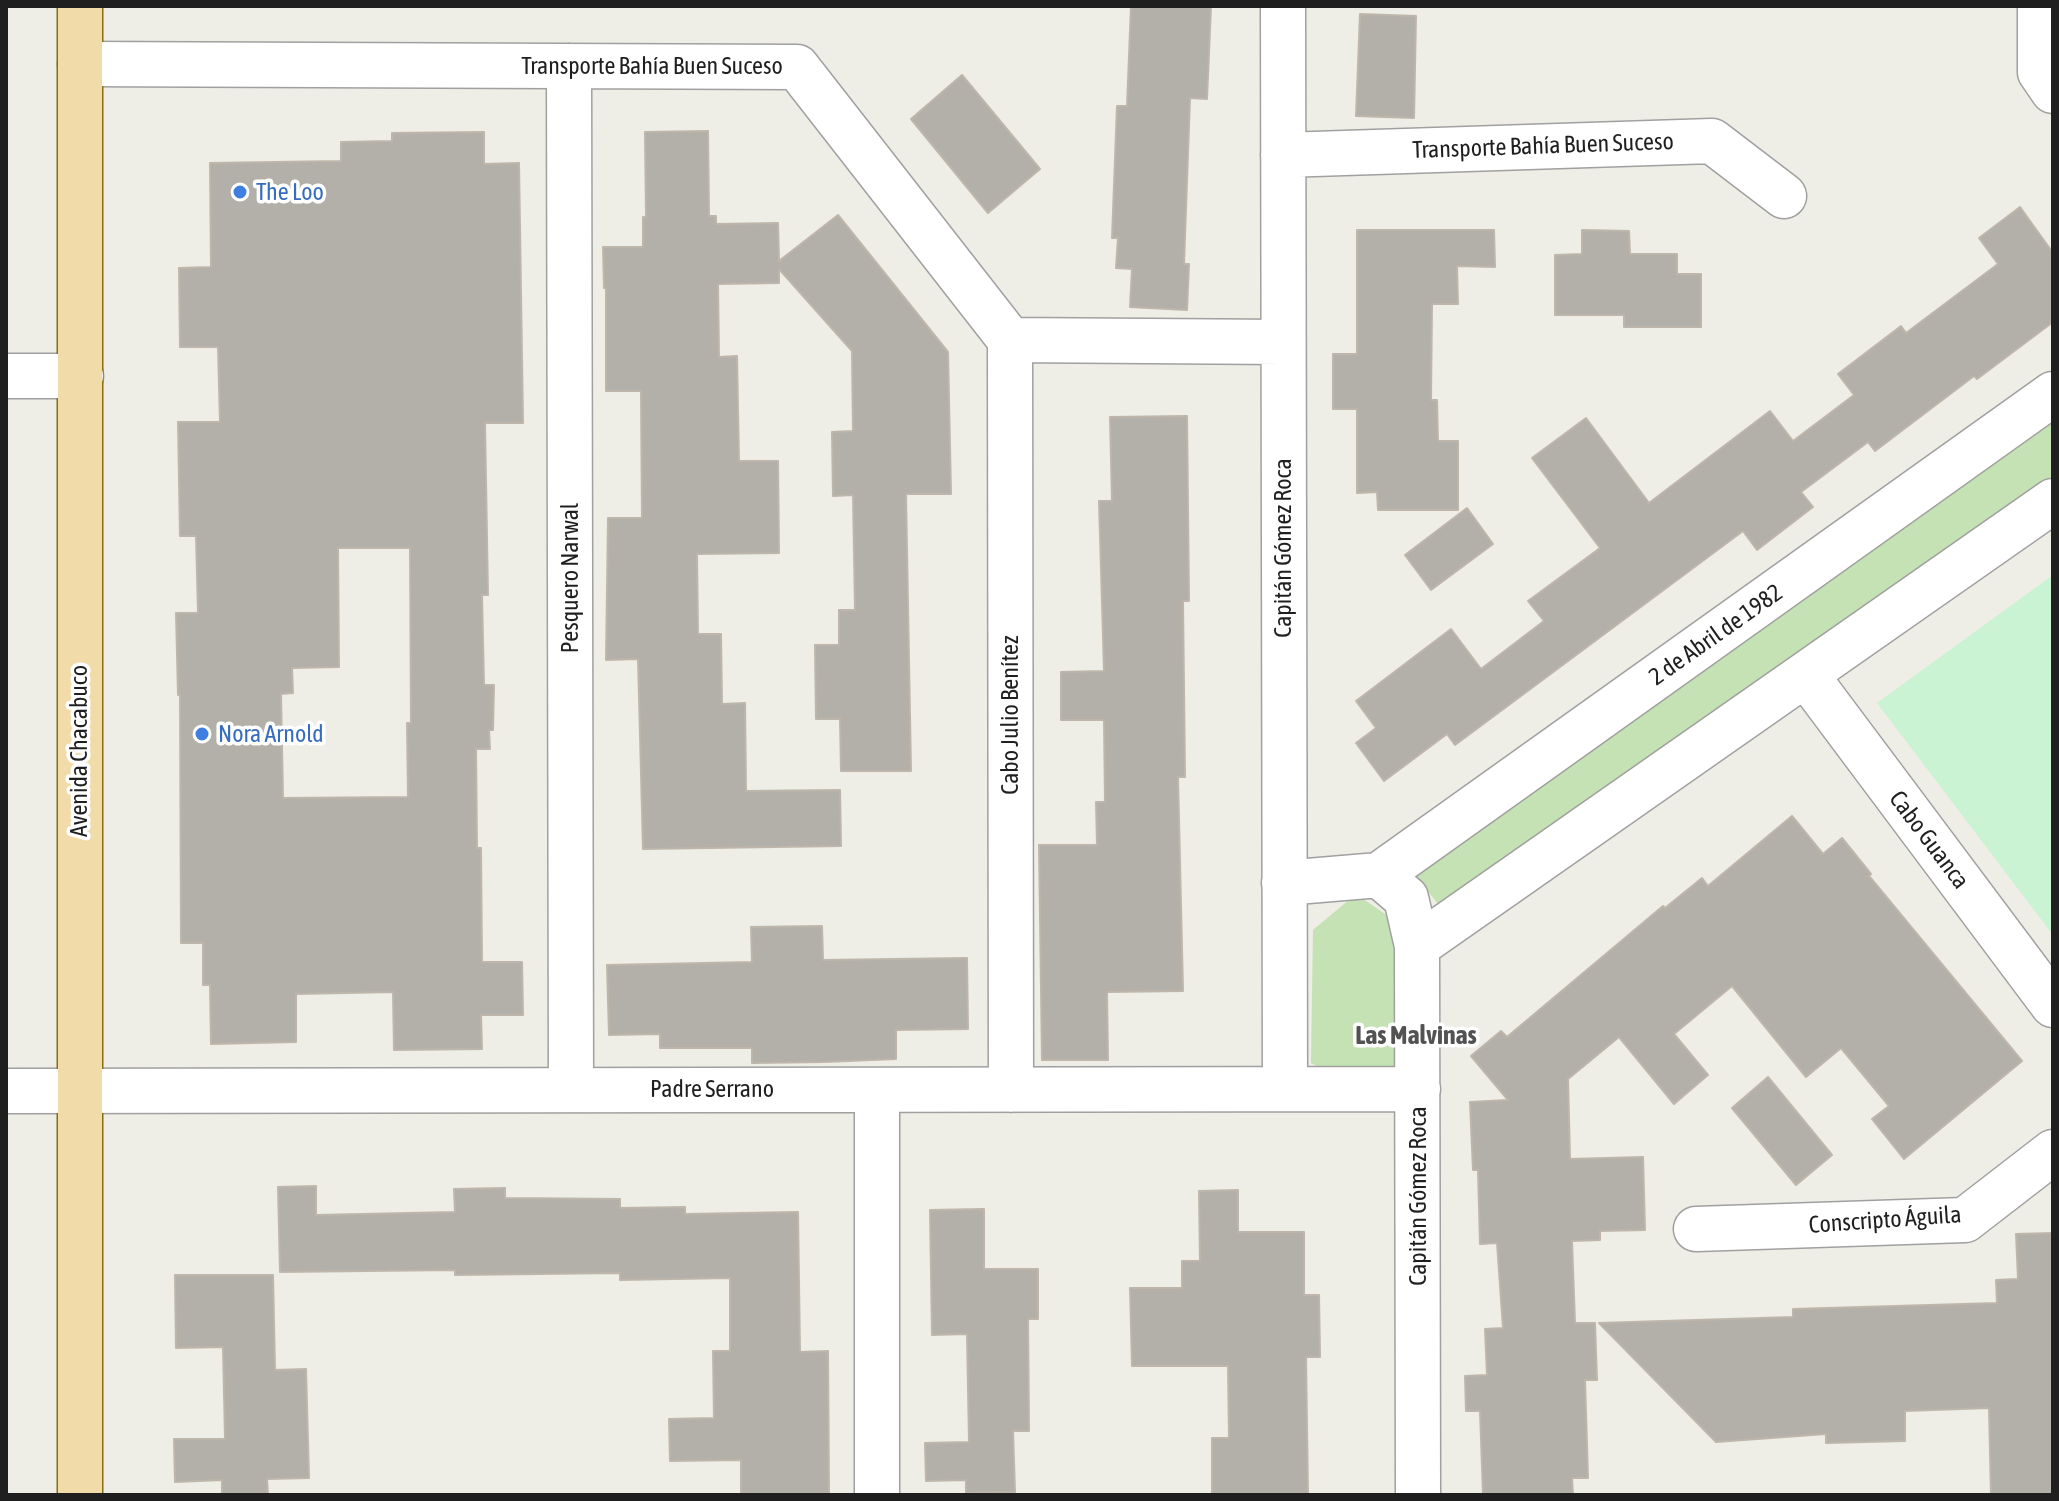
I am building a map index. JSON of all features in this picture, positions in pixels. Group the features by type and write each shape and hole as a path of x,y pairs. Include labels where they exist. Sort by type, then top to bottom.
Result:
{"main road":[{"name":"Avenida Chacabuco","path":"80,6 80,1495"}],"street":[{"name":"Capitán Gómez Roca","path":"1283,6 1285,1089"},
{"path":"2040,6 2040,72 2053,91"},
{"name":"Transporte Bahía Buen Suceso","path":"80,64 797,67 1010,340"},
{"name":"Pesquero Narwal","path":"569,66 571,1089"},
{"name":"Transporte Bahía Buen Suceso","path":"1283,155 1712,141 1784,196"},
{"path":"1010,340 1283,342"},
{"name":"Cabo Julio Benítez","path":"1010,340 1011,1090"},
{"path":"6,376 81,376"},
{"name":"2 de Abril de 1982","path":"1393,886 2053,394"},
{"path":"1417,946 2053,501"},
{"name":"Cabo Guanca","path":"1806,675 2053,1005"},
{"path":"1284,883 1393,886"},
{"name":"Capitán Gómez Roca","path":"1393,886 1417,946 1418,1495"},
{"name":"Padre Serrano","path":"6,1091 1418,1089"},
{"path":"877,1090 877,1495"},
{"name":"Conscripto Águila","path":"1696,1229 1965,1220 2053,1152"}],"green space":[{"path":"2053,418 2053,477 1823,640 1438,904 1412,871"},
{"path":"2053,575 2053,935 1877,703"},
{"path":"1356,894 1398,923 1395,1073 1353,1088 1311,1063 1313,930"}],"building":[{"path":"1131,6 1211,6 1207,99 1190,98 1184,264 1189,264 1187,310 1130,307 1132,269 1116,268 1118,238 1112,238 1117,106 1127,106"},
{"path":"1360,14 1416,16 1414,118 1356,116"},
{"path":"962,75 1040,169 988,213 911,119"},
{"path":"708,131 709,216 716,216 716,224 778,223 779,261 838,215 948,352 951,494 906,494 911,771 841,771 840,719 816,719 815,645 839,645 839,610 855,610 853,495 833,496 832,432 853,431 852,351 779,269 779,283 718,284 719,357 737,356 739,461 778,461 779,553 697,554 698,634 721,634 722,704 745,703 746,791 840,790 841,846 643,849 638,659 606,660 608,518 642,518 641,391 606,391 603,247 643,247 643,217 646,217 645,132"},
{"path":"484,132 484,164 519,163 523,423 485,423 488,595 482,595 484,685 494,685 493,730 489,730 490,749 476,749 482,962 522,962 523,1015 481,1015 482,1049 394,1050 393,992 296,994 296,1042 211,1044 210,985 203,985 203,943 181,943 180,695 176,613 198,613 196,536 180,536 178,422 220,422 218,347 180,347 179,268 211,267 210,163 341,161 341,142 392,141 392,133","holes":["338,548 410,548 411,723 407,723 408,797 283,798 281,694 293,693 292,668 339,667"]},
{"path":"2020,207 2053,253 2053,322 1977,379 1974,376 1875,451 1868,442 1801,492 1813,507 1757,550 1743,531 1455,745 1447,734 1384,781 1356,743 1376,728 1356,701 1451,629 1481,669 1544,621 1528,601 1600,548 1532,458 1586,418 1649,503 1770,411 1793,441 1854,395 1838,374 1901,326 1906,333 1998,264 1979,238"},
{"path":"1357,230 1494,230 1495,267 1457,266 1458,304 1432,304 1431,400 1437,400 1438,441 1458,441 1458,510 1378,510 1377,492 1357,493 1357,409 1333,409 1333,354 1357,354"},
{"path":"1582,230 1629,231 1630,254 1677,254 1677,274 1701,274 1701,327 1624,327 1624,315 1555,315 1555,255 1582,254"},
{"path":"1187,416 1189,601 1183,601 1185,777 1178,777 1183,991 1107,992 1108,1060 1042,1060 1039,845 1097,845 1096,802 1105,802 1104,720 1061,720 1061,672 1104,671 1099,501 1112,501 1110,417"},
{"path":"1467,508 1493,544 1431,590 1405,555"},
{"path":"1792,816 1823,854 1842,838 1871,874 1869,876 2022,1061 1904,1159 1872,1119 1889,1106 1841,1048 1806,1077 1732,986 1674,1034 1708,1075 1674,1104 1619,1037 1568,1079 1570,1159 1643,1157 1645,1230 1600,1231 1600,1240 1572,1241 1575,1323 1595,1323 1597,1380 1585,1380 1588,1478 1572,1478 1573,1495 1483,1495 1480,1411 1466,1411 1465,1376 1487,1375 1485,1329 1503,1328 1497,1243 1480,1244 1478,1170 1473,1170 1470,1102 1508,1100 1471,1056 1501,1031 1507,1037 1663,906 1665,908 1702,878 1708,886"},
{"path":"822,926 823,960 967,958 968,1029 896,1030 896,1059 824,1062 752,1063 752,1048 660,1048 660,1034 609,1035 607,965 752,962 751,927"},
{"path":"1768,1077 1832,1155 1796,1185 1732,1108"},
{"path":"316,1186 316,1215 455,1212 454,1189 505,1188 505,1198 620,1199 620,1208 685,1207 685,1214 798,1212 800,1352 828,1351 829,1495 741,1495 741,1460 670,1461 669,1419 714,1418 713,1351 730,1351 730,1278 620,1280 620,1273 455,1275 455,1270 280,1272 278,1187"},
{"path":"1238,1190 1238,1232 1304,1232 1304,1295 1319,1295 1320,1357 1306,1357 1308,1495 1212,1495 1212,1438 1229,1438 1228,1366 1132,1366 1130,1288 1182,1288 1182,1261 1200,1261 1199,1191"},
{"path":"984,1209 984,1269 1038,1269 1038,1319 1028,1319 1029,1431 1013,1431 1015,1492 966,1493 966,1480 926,1481 925,1443 969,1442 967,1334 932,1335 930,1210"},
{"path":"2053,1233 2053,1495 1991,1495 1989,1408 1905,1411 1905,1441 1826,1443 1826,1434 1716,1442 1599,1323 1793,1317 1793,1309 1997,1303 1996,1280 2018,1279 2016,1234"},
{"path":"175,1275 273,1275 275,1370 306,1369 309,1478 267,1479 268,1495 222,1495 222,1480 175,1482 174,1439 225,1439 223,1347 176,1348"}],"place":[{"name":"The Loo","path":"240,192"},
{"name":"Nora Arnold","path":"202,734"}],"district":[{"name":"Las Malvinas","path":"1416,1036"}]}
